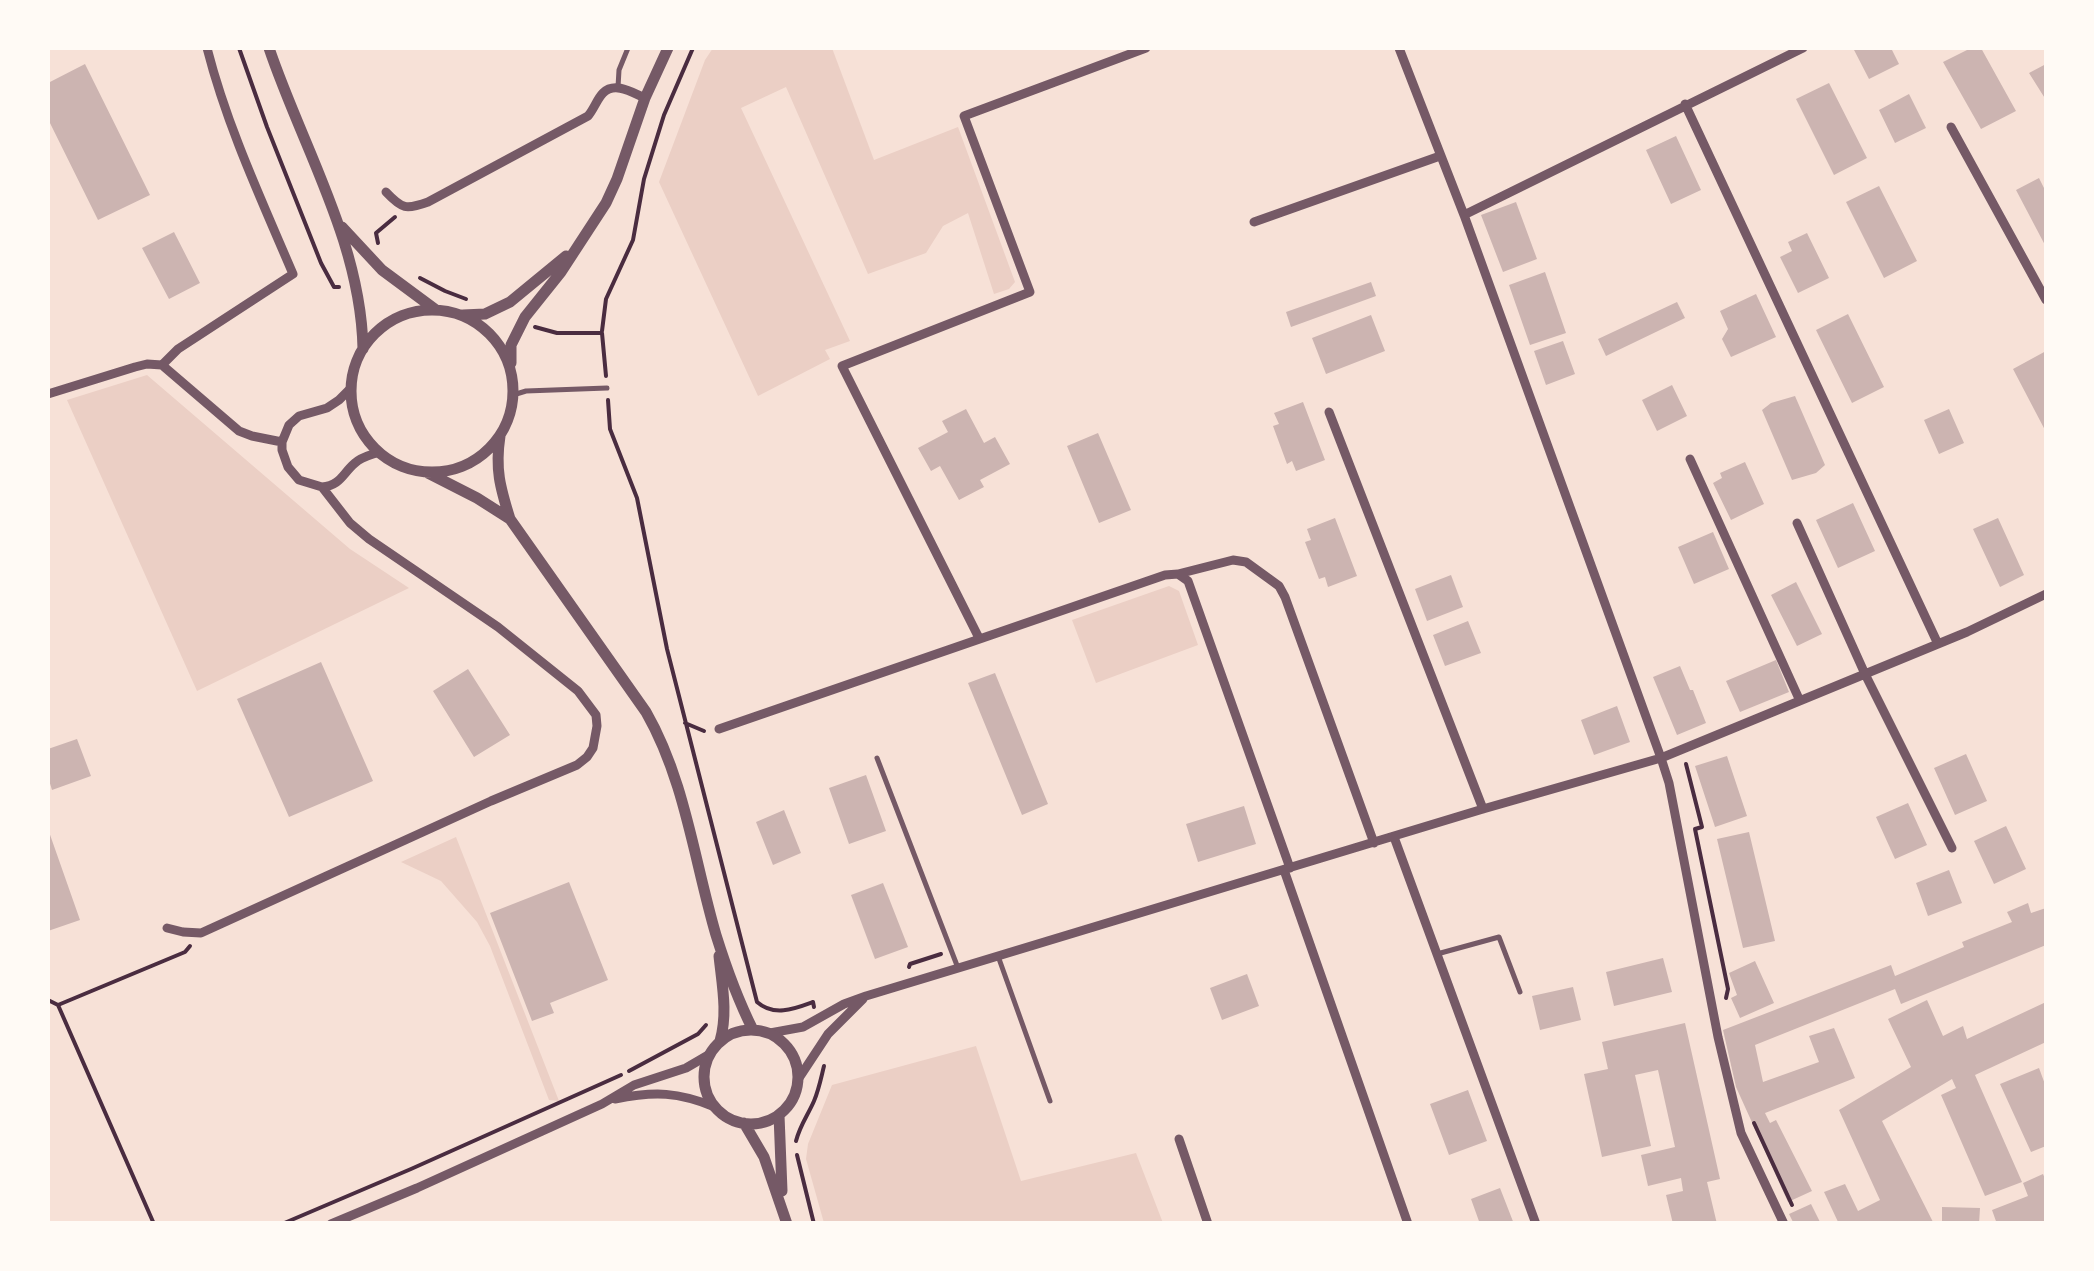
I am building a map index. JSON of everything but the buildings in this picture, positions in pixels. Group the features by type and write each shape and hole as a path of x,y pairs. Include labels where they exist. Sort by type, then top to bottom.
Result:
{"street":[{"path":"162,365 178,349 293,274 218,92 207,48"},
{"path":"268,48 339,223 362,317 363,349"},
{"path":"668,48 617,179 596,221 525,316 510,346 513,395 496,458 498,482 510,519 662,739 716,937 753,1030"},
{"path":"978,638 842,366 1030,292 964,116 1146,48"},
{"path":"1399,48 1661,758 1741,1133 1784,1224"},
{"path":"1464,216 1803,48"},
{"path":"386,192 402,207 428,202 588,116 604,92 618,88 646,98"},
{"path":"1686,104 1938,644"},
{"path":"1951,127 2046,300"},
{"path":"1254,222 1440,156"},
{"path":"339,223 382,270 436,310"},
{"path":"510,519 450,483 392,462 378,452 354,414 351,388 355,365 376,332 394,319 436,310 460,315 485,314 510,302 580,243"},
{"path":"460,315 492,337 511,372"},
{"path":"48,394 135,366 162,365 240,430 282,442"},
{"path":"351,388 327,408 299,416 288,424 282,442 284,460 299,480 322,487 334,485 356,461 378,452"},
{"path":"1329,412 1484,809"},
{"path":"424,472 446,471 467,464 500,436"},
{"path":"1690,458 1800,701"},
{"path":"341,514 342,480"},
{"path":"167,928 201,933 576,765 594,748 596,715 578,692 498,628 369,538 341,514 322,487"},
{"path":"1797,522 1865,674 1952,848"},
{"path":"719,729 1165,575 1233,560 1246,562 1279,586 1285,596 1374,842"},
{"path":"1178,574 1188,581 1408,1224"},
{"path":"770,1033 791,1051 797,1064 799,1078 790,1105 768,1120 744,1123 724,1115 708,1095 705,1068 710,1054 730,1035 804,1027 866,996 1661,758 2000,618 2046,594"},
{"path":"1394,837 1536,1224"},
{"path":"716,937 724,1008 720,1041"},
{"path":"799,1078 828,1034 866,996"},
{"path":"330,1224 607,1101 634,1084 686,1068 710,1054"},
{"path":"607,1101 659,1092 688,1096 716,1107"},
{"path":"779,1115 782,1205"},
{"path":"744,1123 764,1157 787,1224"},
{"path":"1179,1139 1208,1224"}],"lane":[{"path":"618,88 619,70 628,48"},
{"path":"513,395 526,390 607,388"},
{"path":"878,758 958,968"},
{"path":"1438,954 1499,937 1520,992"},
{"path":"998,956 1050,1101"}],"path":[{"path":"240,48 330,282 338,288 354,282"},
{"path":"693,48 664,114 644,179 633,240 606,298 602,333 610,429 637,498 666,649 757,1002 770,1010 782,1011 813,1002 818,1020"},
{"path":"382,250 376,233 402,207"},
{"path":"413,272 445,291 477,300"},
{"path":"525,316 543,331 602,333"},
{"path":"685,722 709,732 719,729"},
{"path":"48,1009 185,952 201,933"},
{"path":"48,1000 58,1004 154,1224"},
{"path":"282,1224 596,1088 698,1034 724,1008"},
{"path":"814,1224 796,1145 825,1063"}],"shaded area":[{"path":"713,48 832,48 874,160 958,127 1015,282 1009,289 994,294 968,213 943,226 926,253 868,274 786,87 741,108 850,341 825,350 830,359 758,396 659,182"},
{"path":"147,375 350,549 409,588 197,691 67,400"},
{"path":"1169,586 1179,591 1198,645 1096,683 1072,620"},
{"path":"456,837 559,1101 549,1100 490,946 477,922 441,881 401,862"},
{"path":"976,1046 1021,1181 1136,1153 1163,1223 824,1223 806,1159 808,1144 832,1085"}]}
